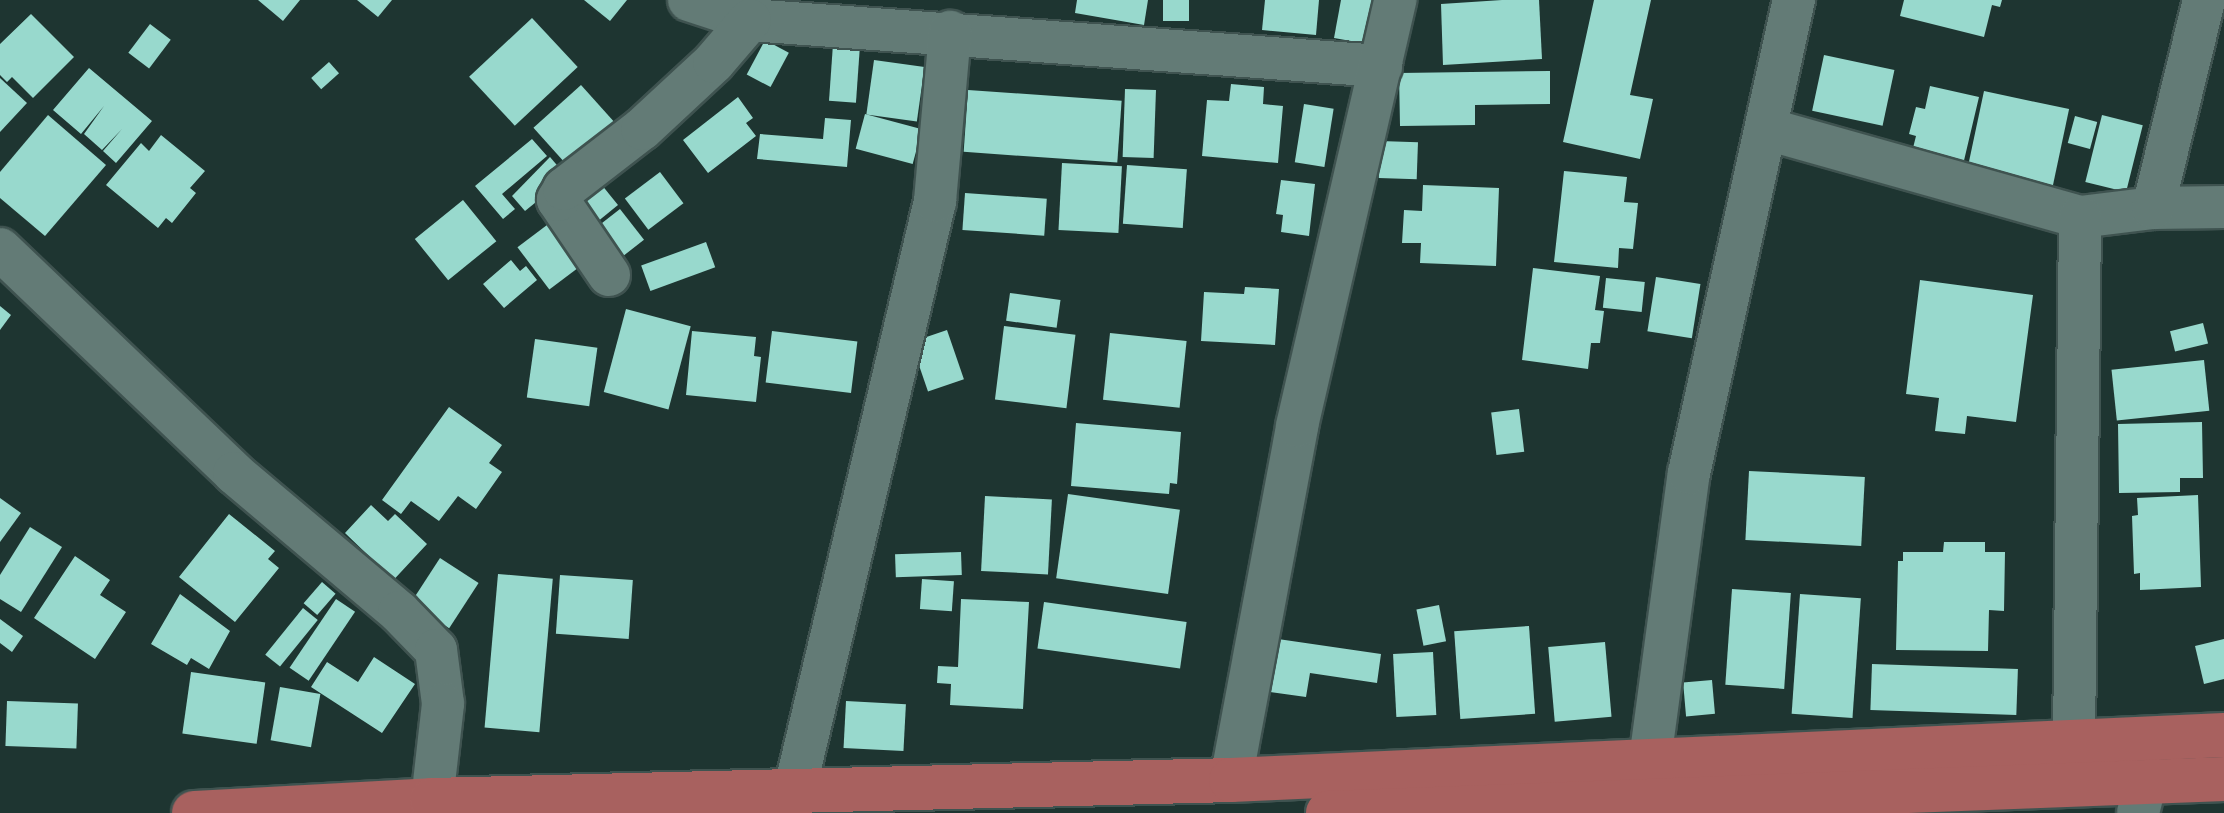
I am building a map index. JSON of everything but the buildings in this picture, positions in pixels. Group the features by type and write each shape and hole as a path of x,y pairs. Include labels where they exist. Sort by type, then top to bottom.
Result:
{"main road":[{"path":"1328,813 1653,791 2074,741 2224,735"},
{"path":"194,813 432,800 1231,780 1653,791 2142,798 2224,779"}],"street":[{"path":"689,0 750,20 895,14 950,32 1381,66"},
{"path":"1231,780 1297,426 1395,0"},
{"path":"1653,791 1689,473 1794,0"},
{"path":"2153,208 2204,0"},
{"path":"609,275 558,200 564,189 652,119 714,62 750,20"},
{"path":"794,793 935,201 950,32"},
{"path":"1767,129 2080,217 2153,208 2224,207"},
{"path":"2074,741 2080,217"},
{"path":"0,249 234,473 399,612 436,650 443,704 432,800"}]}
